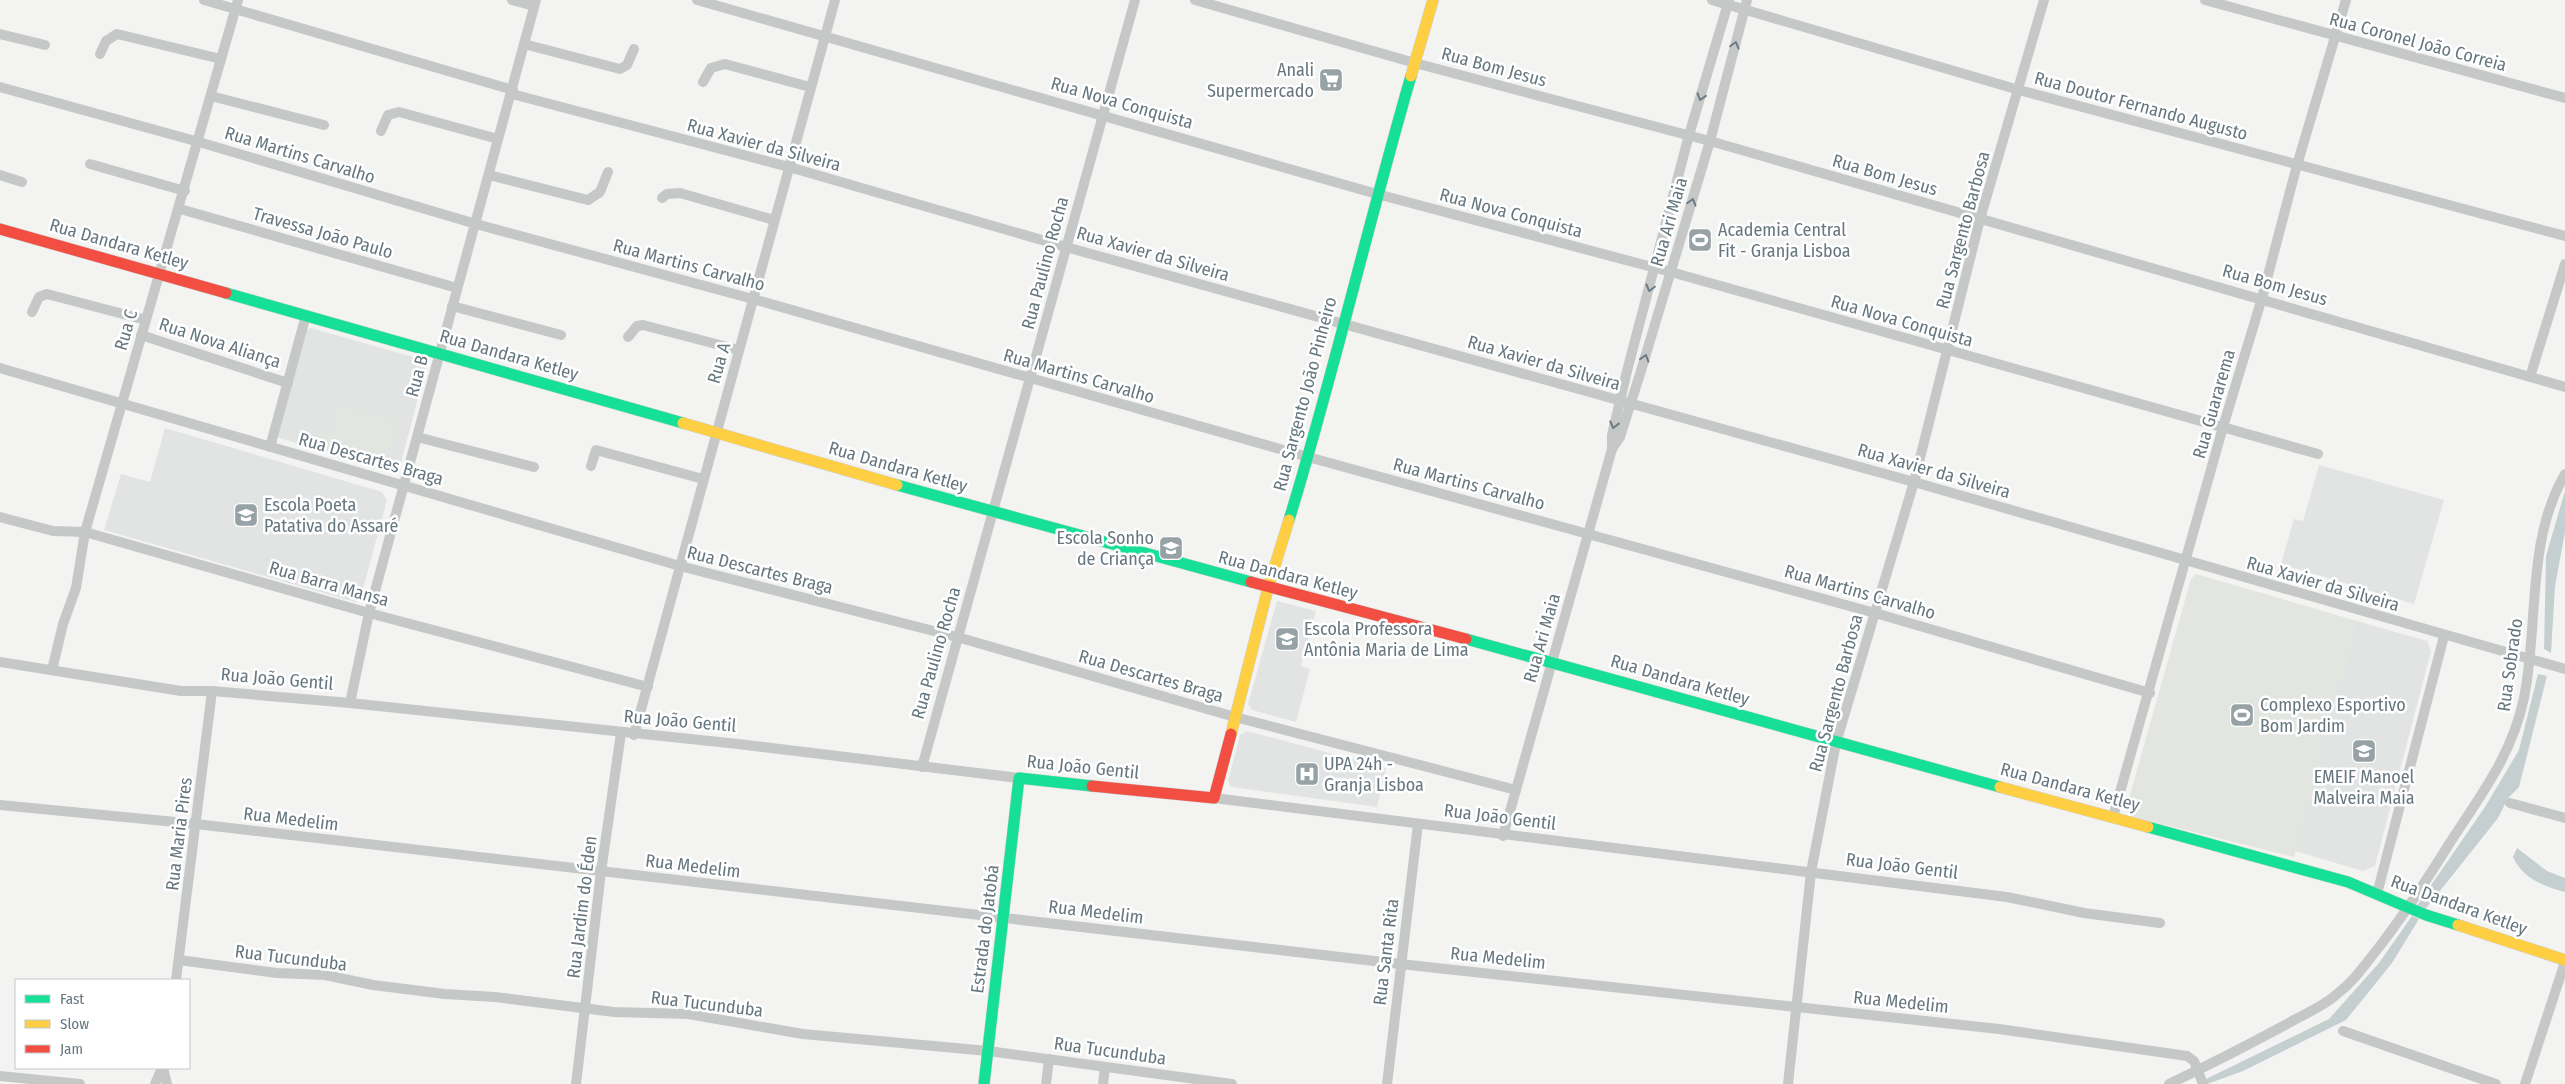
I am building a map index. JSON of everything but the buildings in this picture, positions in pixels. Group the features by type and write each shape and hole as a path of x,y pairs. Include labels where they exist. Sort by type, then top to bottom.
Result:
{"street":[{"name":"Rua Xavier da Silveira","path":"204,0 237,5 512,92 789,167 1066,247 1914,482 2444,636 2530,657 2565,669"},
{"path":"512,0 535,3"},
{"name":"Rua Nova Conquista","path":"697,0 1377,194 1671,272 2318,454"},
{"name":"Rua A","path":"634,734 835,0"},
{"name":"Rua Paulino Rocha","path":"922,767 1135,0"},
{"name":"Rua Bom Jesus","path":"1195,0 1415,63 1710,141 2262,298 2565,387"},
{"name":"Rua Sargento João Pinheiro","path":"1214,798 1268,588 1308,457 1377,194 1433,0"},
{"name":"Rua Doutor Fernando Augusto","path":"1712,0 1746,4 2019,90 2565,236"},
{"name":"Rua Sargento Barbosa","path":"1788,1084 1811,872 1836,743 1914,482 1980,219 2044,0"},
{"name":"Rua Coronel João Correia","path":"2205,0 2565,98"},
{"name":"Rua Guararema","path":"2114,817 2223,427 2262,298 2297,165 2346,0"},
{"name":"Rua Ari Maia","path":"1625,402 1655,268 1689,136 1729,2"},
{"name":"Rua B","path":"350,704 369,613 535,3"},
{"name":"Rua Ari Maia","path":"1503,836 1589,534 1612,449 1612,435 1671,272 1710,141 1746,4"},
{"name":"Rua C","path":"52,670 63,624 76,588 85,532 159,273 180,209 237,5"},
{"path":"0,34 45,45"},
{"path":"100,54 106,41 117,34 221,59"},
{"path":"524,44 620,69 627,65 634,49"},
{"path":"703,82 711,68 725,64 810,87"},
{"name":"Rua Martins Carvalho","path":"0,87 199,142 476,224 753,299 1308,457 1876,613 2150,693"},
{"path":"211,96 324,125"},
{"path":"382,131 388,115 399,112 498,139"},
{"path":"90,164 185,191"},
{"path":"489,175 588,200 600,192 608,172"},
{"path":"0,175 22,182"},
{"path":"662,198 667,194 680,193 774,220"},
{"name":"Travessa João Paulo","path":"180,209 457,288"},
{"name":"Rua Dandara Ketley","path":"0,229 716,432 993,513 1268,588 1552,662 1836,743 2319,873 2409,908 2565,961"},
{"path":"2530,377 2565,264"},
{"path":"32,312 39,297 47,294 146,320"},
{"path":"452,306 561,335"},
{"path":"270,447 306,315"},
{"path":"628,337 637,326 643,325 740,350"},
{"name":"Rua Nova Aliança","path":"141,335 288,383"},
{"name":"Rua Descartes Braga","path":"0,368 680,566 957,637 1235,717 1516,790"},
{"path":"417,437 534,467"},
{"path":"591,466 596,450 703,479"},
{"name":"Rua Sobrado","path":"2169,1084 2198,1072 2335,996 2350,984 2409,908 2484,794 2513,738 2524,697 2530,657 2536,583 2546,518 2556,490 2565,474"},
{"name":"Rua Barra Mansa","path":"0,517 54,531 85,532 369,613 648,687"},
{"path":"2377,894 2444,636"},
{"name":"Rua João Gentil","path":"0,662 181,690 212,690 738,744 922,767 1214,798 1503,836 2007,897 2084,913 2160,922"},
{"name":"Rua Maria Pires","path":"176,979 212,690"},
{"name":"Rua Jardim do Éden","path":"576,1084 601,872 621,733"},
{"name":"Estrada do Jatobá","path":"984,1084 1019,778"},
{"path":"2510,803 2565,818"},
{"name":"Rua Medelim","path":"0,805 196,824 1400,964 1999,1029 2187,1056 2194,1061 2198,1072"},
{"name":"Rua Santa Rita","path":"1387,1084 1418,824"},
{"name":"Rua Tucunduba","path":"179,960 277,973 325,975 373,985 445,994 495,996 614,1012 688,1014 803,1034 988,1051 1049,1059 1169,1080 1232,1084"},
{"path":"2525,1084 2565,961"},
{"path":"2343,1031 2496,1084"},
{"path":"1046,1084 1049,1059"},
{"path":"1103,1084 1105,1068"},
{"path":"156,1084 163,1069"},
{"path":"163,1069 167,1084"},
{"path":"2198,1072 2203,1084"},
{"path":"0,1076 80,1084"}],"shaded area":[{"path":"311,328 424,360 427,364 400,466 391,470 276,437 305,330"},
{"path":"336,405 398,422 386,465 324,448"},
{"name":"Escola Poeta Patativa do Assaré","path":"165,428 382,492 387,500 360,600 355,602 104,530 121,474 150,482"},
{"path":"2319,465 2444,500 2414,604 2281,564 2294,519 2303,521"},
{"path":"2565,491 2565,532 2555,586 2551,653 2544,649 2546,556"},
{"name":"Complexo Esportivo Bom Jardim","path":"2196,574 2357,621 2294,857 2130,816 2126,809 2191,579"},
{"name":"Escola Professora Antônia Maria de Lima","path":"1277,601 1316,611 1301,666 1310,669 1296,722 1252,710 1248,704"},
{"name":"EMEIF Manoel Malveira Maia","path":"2357,621 2427,641 2431,651 2375,866 2363,871 2295,851"},
{"path":"2538,674 2547,676 2519,787 2508,798 2498,818 2424,911 2416,907 2485,807 2519,750"},
{"name":"UPA 24h - Granja Lisboa","path":"1247,731 1386,768 1377,807 1231,787 1228,781 1240,735"},
{"path":"2517,848 2547,871 2565,878 2565,892 2535,881 2522,871 2513,857"},
{"path":"2412,916 2419,919 2392,963 2346,1020 2243,1071 2207,1084 2206,1079 2329,1019 2379,963"}],"traffic: fast":[{"path":"1289,520 1411,76"},
{"path":"226,293 683,423"},
{"path":"897,485 1251,582"},
{"path":"1466,639 2000,787"},
{"path":"984,1084 1019,778 1092,786"},
{"path":"2148,827 2348,882 2426,915 2458,925"}],"traffic: slow":[{"path":"1411,76 1433,0"},
{"path":"683,423 897,485"},
{"path":"1231,734 1268,588 1289,520"},
{"path":"2000,787 2148,827"},
{"path":"2458,925 2565,960"}],"traffic: jam":[{"path":"0,229 226,293"},
{"path":"1251,582 1466,639"},
{"path":"1092,786 1214,798 1231,734"}],"place":[{"name":"Anali Supermercado","path":"1331,80"},
{"name":"Academia Central Fit - Granja Lisboa","path":"1700,240"},
{"name":"Escola Poeta Patativa do Assaré","path":"246,515"},
{"name":"Escola Sonho de Criança","path":"1171,548"},
{"name":"Escola Professora Antônia Maria de Lima","path":"1287,639"},
{"name":"Complexo Esportivo Bom Jardim","path":"2242,715"},
{"name":"EMEIF Manoel Malveira Maia","path":"2364,751"},
{"name":"UPA 24h - Granja Lisboa","path":"1307,774"}]}
